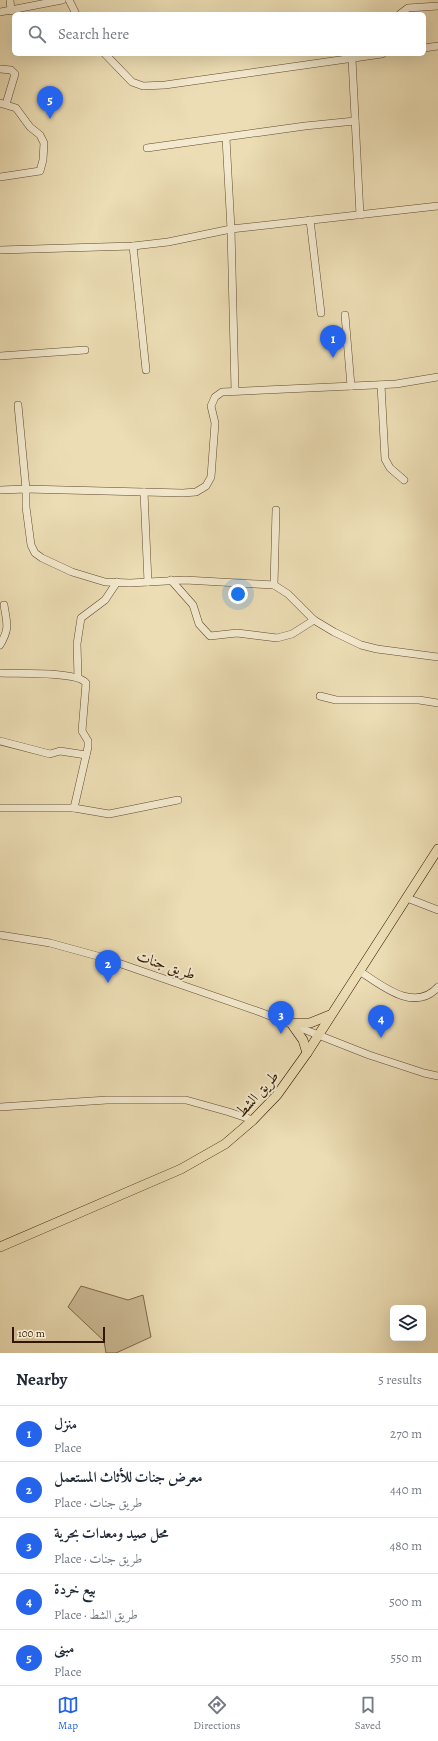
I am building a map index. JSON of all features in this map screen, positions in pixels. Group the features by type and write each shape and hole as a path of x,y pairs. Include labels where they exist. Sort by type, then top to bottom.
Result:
{"main road":[{"name":"طريق الشط","path":"0,1247 187,1166 225,1144 253,1120 284,1086 307,1053 331,1014 361,972 438,849"},
{"path":"291,1023 314,1022 331,1014"},
{"path":"291,1023 303,1040 307,1053"}],"street":[{"path":"10,0 11,11"},
{"path":"0,12 62,0"},
{"path":"68,0 75,12"},
{"path":"403,12 408,8 438,6"},
{"path":"426,48 438,46"},
{"path":"107,56 132,82 143,86 165,85 370,56"},
{"path":"352,59 360,215"},
{"path":"0,69 11,70 15,74 3,103 16,108 30,127 40,135 44,143 43,160 40,171 0,176"},
{"path":"147,148 305,126 355,121"},
{"path":"226,138 231,229 235,390"},
{"path":"0,250 133,246 168,242 231,229 438,206"},
{"path":"310,220 321,313"},
{"path":"133,246 146,370"},
{"path":"345,315 351,386"},
{"path":"0,356 86,350"},
{"path":"0,490 26,489 196,492 206,486 211,478 215,423 211,406 215,397 222,392 235,390 381,385 438,377"},
{"path":"381,385 385,459 390,468 404,480"},
{"path":"18,405 26,489 26,507 31,545 35,553 52,563 80,575 105,582 148,582 171,580 274,585 288,594 314,620 334,632 361,645 377,649 438,657"},
{"path":"144,492 148,582"},
{"path":"274,585 276,510"},
{"path":"171,580 193,605 199,624 210,636 237,633 277,638 292,634 314,620"},
{"path":"78,677 77,644 81,618 104,600 117,582"},
{"path":"0,645 7,635 8,629 4,605"},
{"path":"0,673 56,674 78,677 83,679 86,683 82,731 88,741 74,808"},
{"path":"320,696 336,700 419,700 438,703"},
{"path":"0,741 50,754 60,751 86,755"},
{"path":"0,808 74,808 109,814 178,800"},
{"path":"407,898 438,910"},
{"name":"طريق جنات","path":"0,935 50,943 101,957 291,1023 369,1055 438,1076"},
{"path":"361,972 387,989 410,998 428,995 438,987"},
{"path":"0,1107 107,1100 186,1100 253,1120"}],"shaded area":[{"path":"81,1286 128,1300 143,1295 151,1337 116,1353 106,1353 104,1341 68,1307"}],"place":[{"name":"مبنى","path":"50,119"},
{"name":"منزل","path":"333,358"},
{"name":"معرض جنات للأثاث المستعمل","path":"108,983"},
{"name":"محل صيد ومعدات بحرية","path":"281,1034"},
{"name":"بيع خردة","path":"381,1038"}]}
